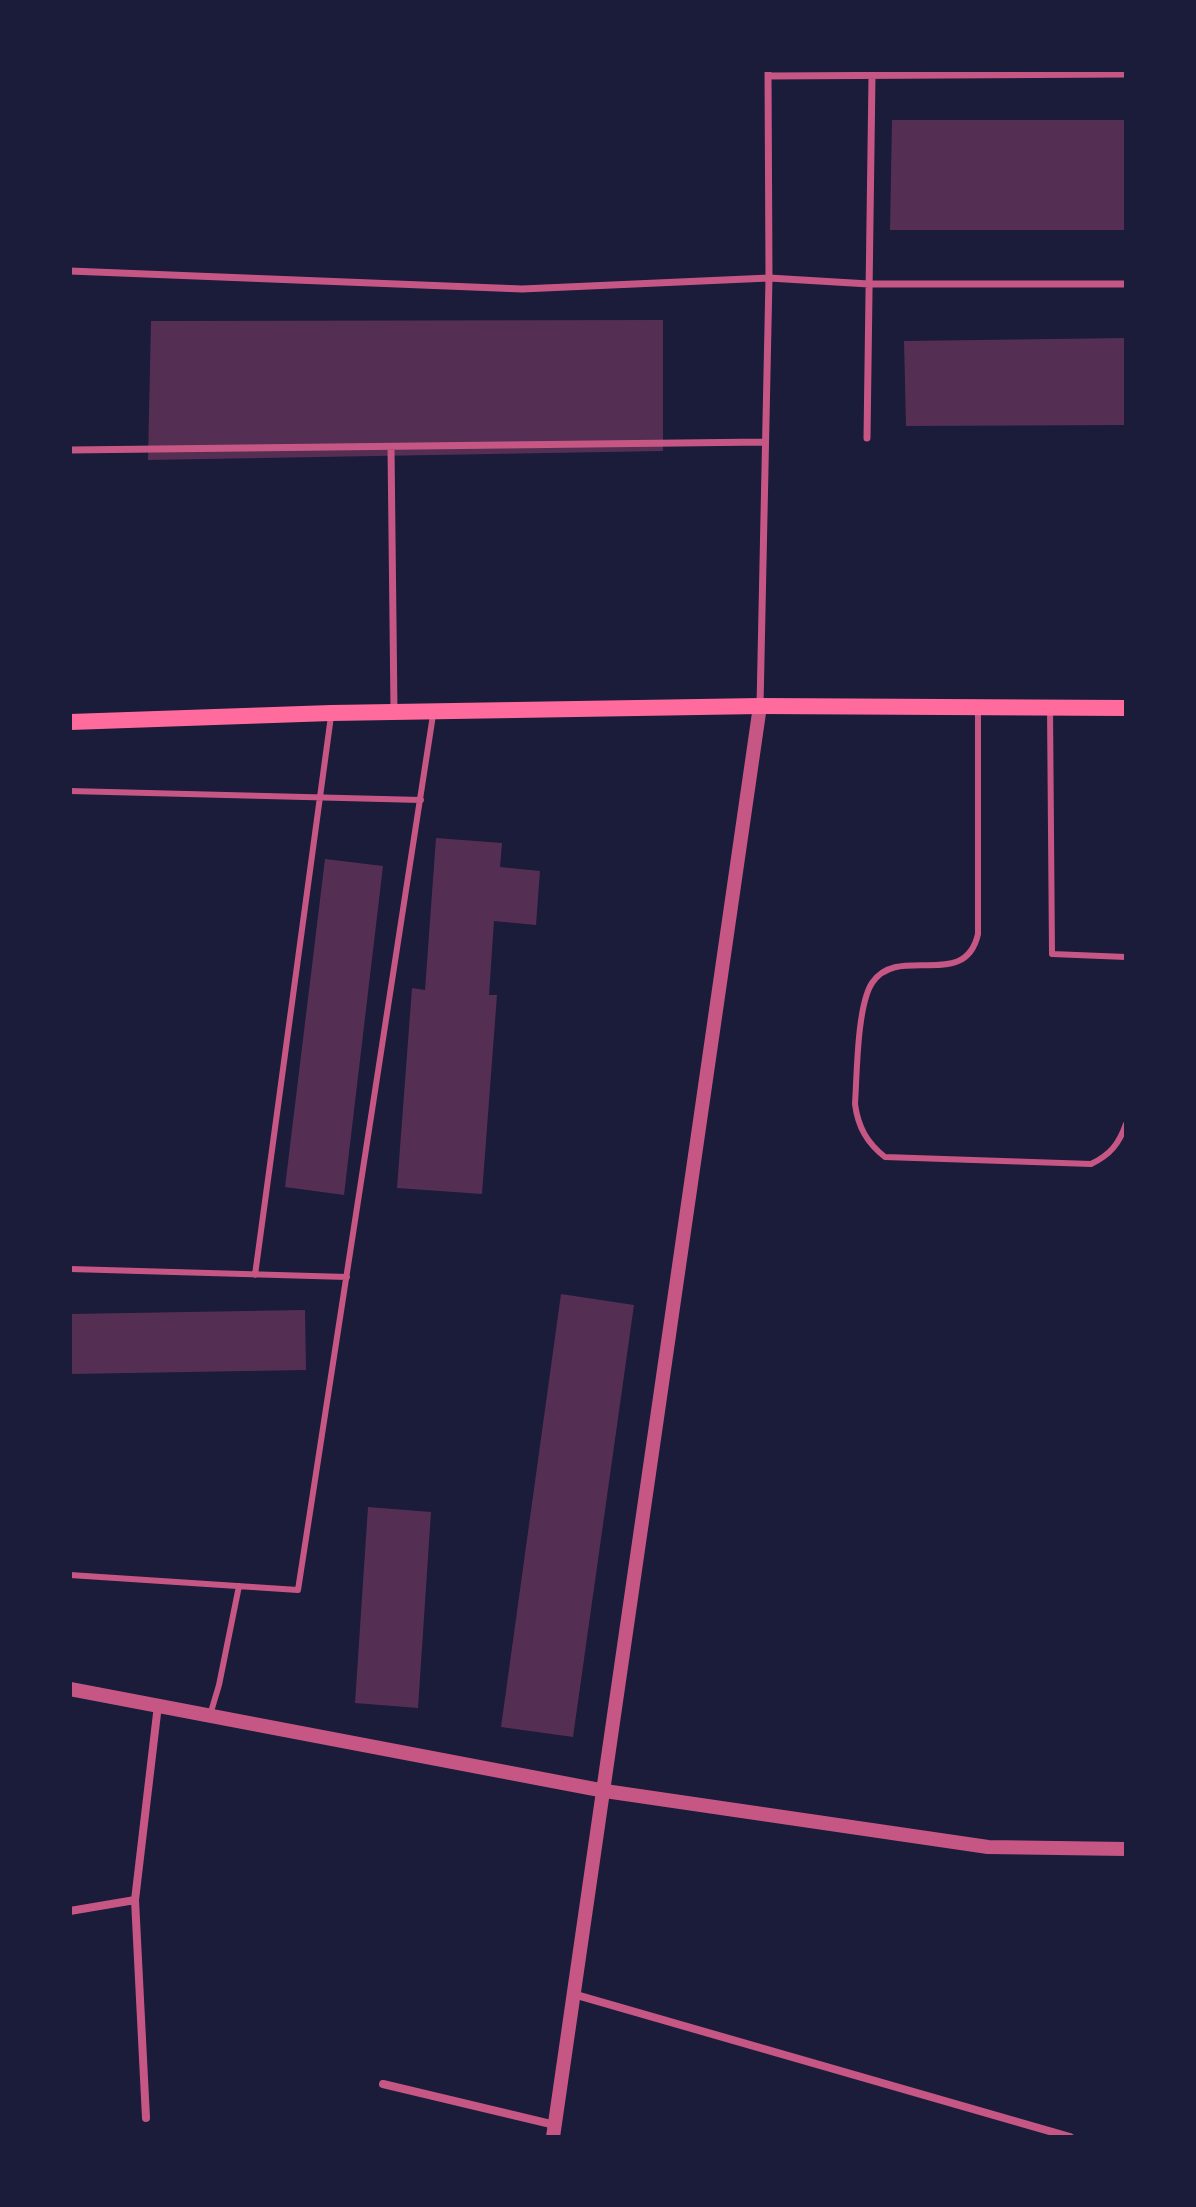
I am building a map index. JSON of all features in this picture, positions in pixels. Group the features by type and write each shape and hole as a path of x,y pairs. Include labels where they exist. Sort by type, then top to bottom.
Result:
{"main road":[{"path":"70,722 331,713 760,706 1126,708"}],"street":[{"path":"383,2084 554,2131 760,706 769,278 768,73 872,76 1126,74"},
{"path":"867,438 872,76"},
{"path":"70,271 522,289 769,278 869,284 1126,284"},
{"path":"70,450 765,442"},
{"path":"391,447 394,712"},
{"path":"70,1689 605,1791 988,1847 1126,1849"},
{"path":"146,2118 135,1900 158,1705"},
{"path":"70,1911 135,1900"},
{"path":"573,1994 1070,2137"}],"lane":[{"path":"978,707 976,943 970,954 959,962 891,967 880,973 872,983 863,1006 855,1104 857,1120 869,1143 885,1157 1091,1164 1106,1157 1117,1145 1126,1124"},
{"path":"1050,708 1052,954 1126,957"},
{"path":"70,1575 298,1590 434,711"},
{"path":"255,1275 331,713"},
{"path":"70,791 421,800"},
{"path":"70,1269 347,1277"},
{"path":"210,1715 239,1586"}],"building":[{"path":"892,120 1126,120 1126,230 890,230"},
{"path":"663,320 663,451 148,460 151,321"},
{"path":"1126,338 1126,425 906,426 904,341"},
{"path":"436,838 502,843 500,867 540,871 536,925 494,921 489,995 497,995 482,1194 397,1188 412,988 425,990"},
{"path":"325,859 383,866 344,1195 285,1187"},
{"path":"561,1294 634,1305 573,1737 501,1727"},
{"path":"305,1310 306,1370 70,1374 70,1314"},
{"path":"368,1507 431,1512 418,1708 355,1703"}]}
